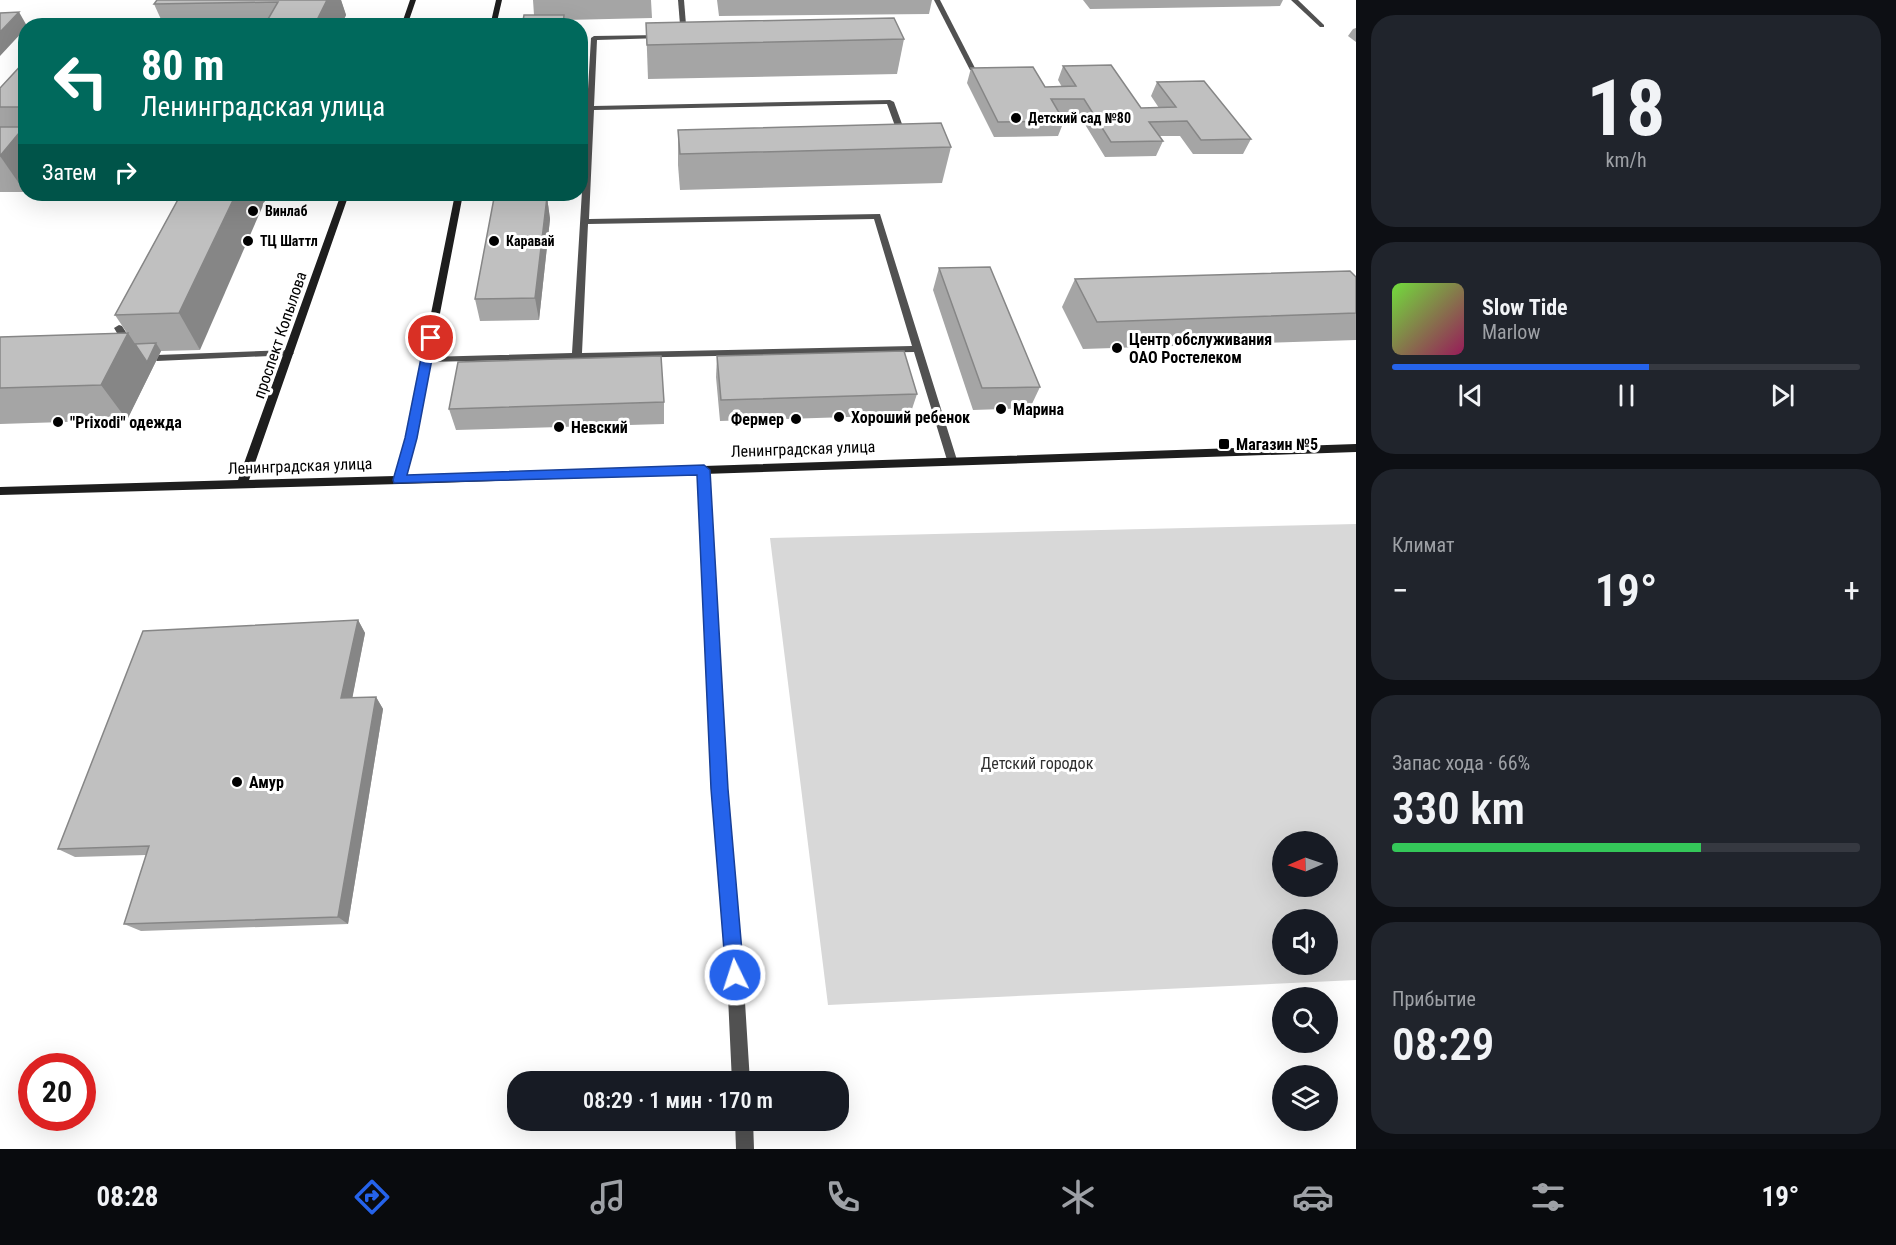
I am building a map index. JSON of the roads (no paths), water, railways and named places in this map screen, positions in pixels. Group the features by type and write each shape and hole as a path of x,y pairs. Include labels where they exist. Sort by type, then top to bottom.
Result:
{"main road":[{"path":"407,18 413,0"},
{"path":"495,18 498,0"},
{"name":"проспект Копылова","path":"242,485 343,201"},
{"path":"399,480 411,438 458,201"},
{"name":"Ленинградская улица","path":"0,491 1356,448"}],"lane":[{"path":"681,0 684,37"},
{"path":"937,0 973,70"},
{"path":"1294,0 1322,26"},
{"path":"588,145 594,38 696,37"},
{"path":"590,107 890,102 898,124"},
{"path":"577,357 585,201"},
{"path":"584,222 877,216 952,460"},
{"path":"119,328 136,357"},
{"path":"426,360 918,349"},
{"path":"157,358 289,353"},
{"path":"704,470 720,789 734,954 740,1071"},
{"path":"744,1131 745,1149"}],"place":[{"name":"Детский сад №80","path":"1016,118"},
{"name":"Винлаб","path":"253,211"},
{"name":"ТЦ Шаттл","path":"248,241"},
{"name":"Каравай","path":"494,241"},
{"name":"Центр обслуживания ОАО Ростелеком","path":"1117,348"},
{"name":"Марина","path":"1001,409"},
{"name":"Хороший ребенок","path":"839,417"},
{"name":"Фермер","path":"796,419"},
{"name":"\"Prixodi\" одежда","path":"58,422"},
{"name":"Невский","path":"559,427"},
{"name":"Магазин №5","path":"1224,444"},
{"name":"Амур","path":"237,782"}],"park label":[{"name":"Детский городок","path":"1037,763"}]}
